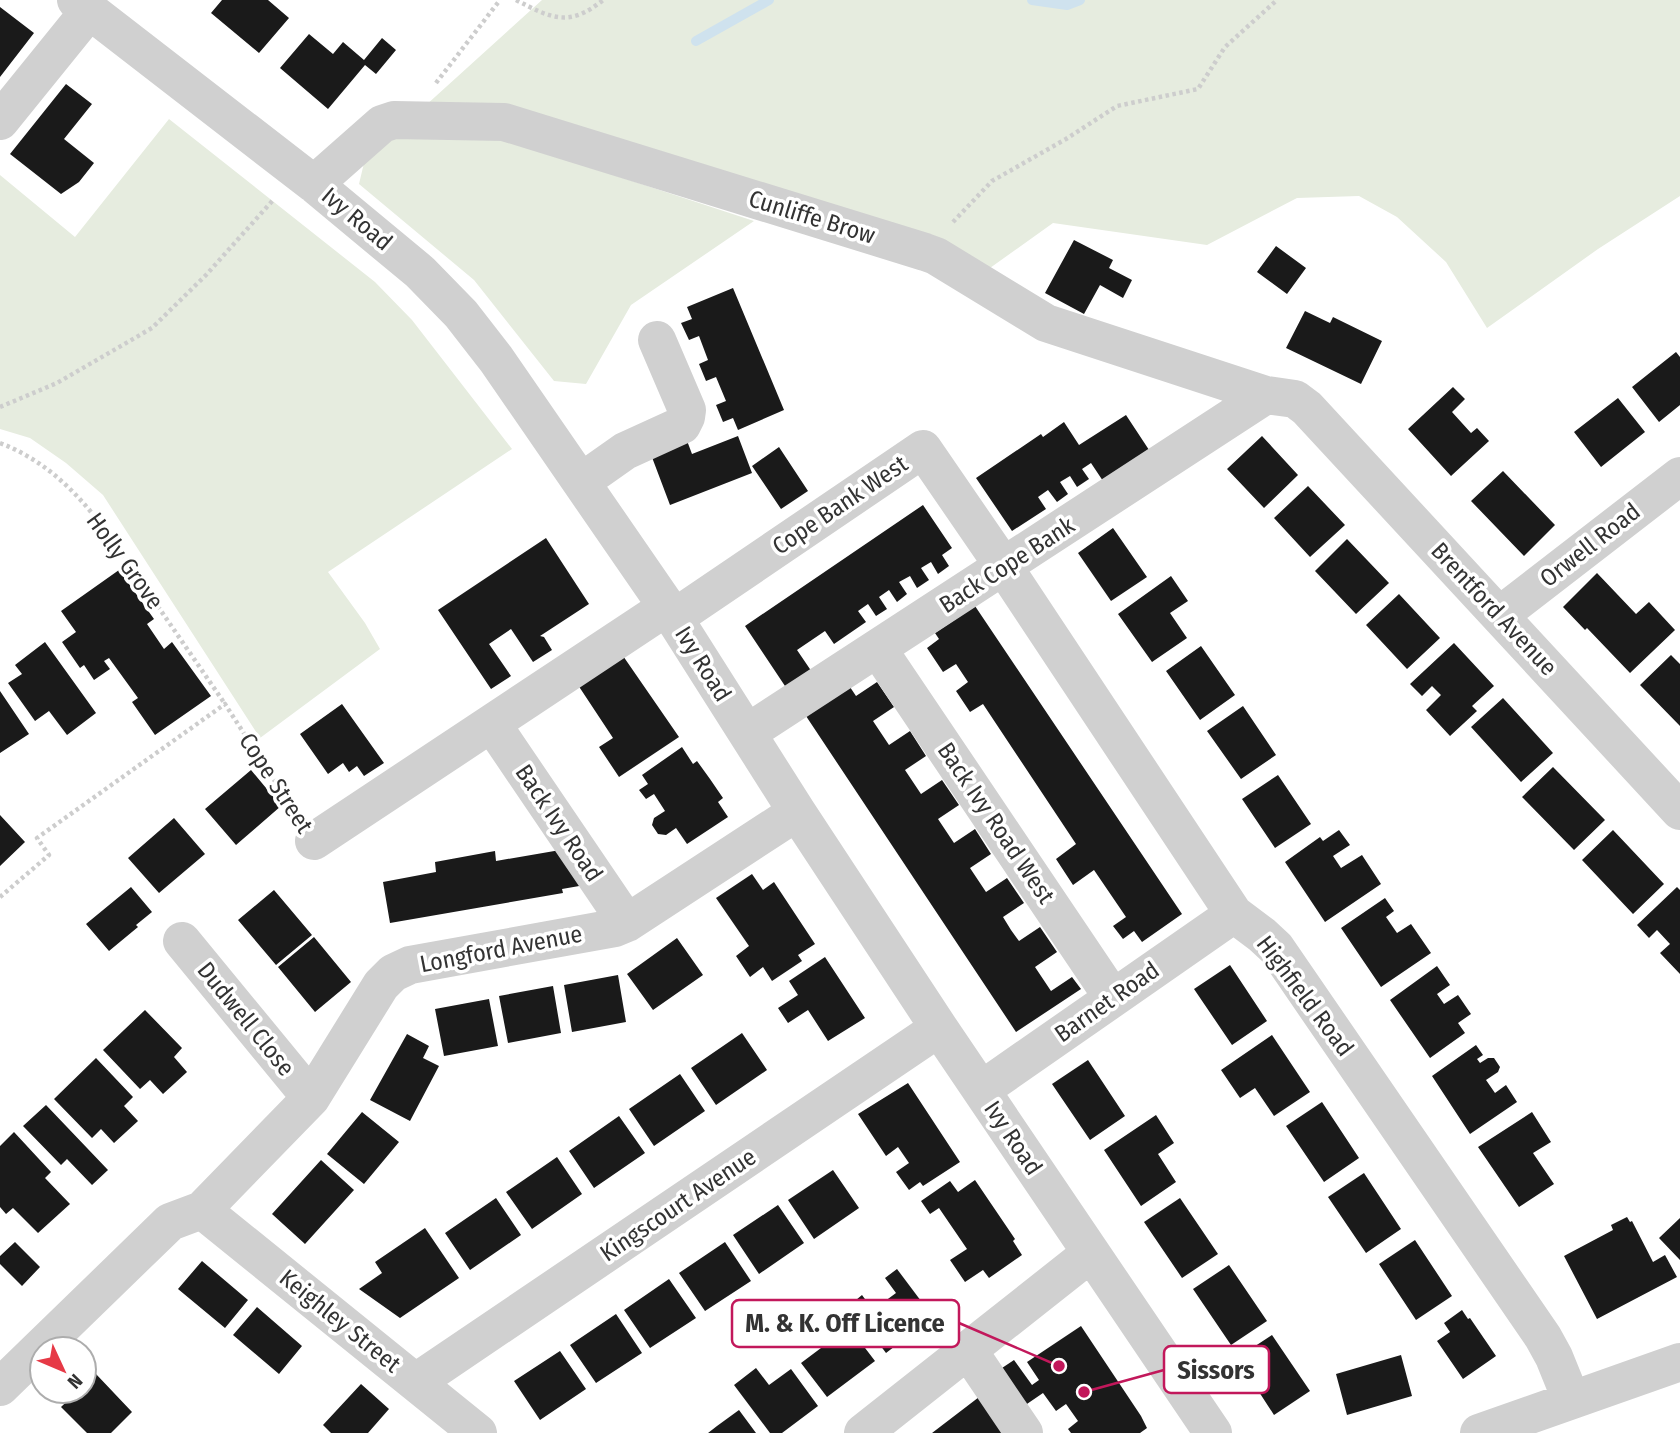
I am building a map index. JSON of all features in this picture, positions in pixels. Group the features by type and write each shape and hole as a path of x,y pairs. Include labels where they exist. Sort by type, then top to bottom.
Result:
{"street":[{"path":"0,121 83,5"},
{"name":"Ivy Road","path":"83,5 307,178 420,272 461,314 496,359 670,612 939,1028 1213,1433"},
{"name":"Cunliffe Brow","path":"307,178 382,124 394,120 504,122 925,252 936,256 1046,323 1266,395 1295,399 1307,408"},
{"path":"581,482 625,451 682,425 687,417 687,410 657,340"},
{"name":"Back Cope Bank","path":"747,733 1266,395"},
{"name":"Brentford Avenue","path":"1307,408 1680,811"},
{"name":"Cope Bank West","path":"670,612 923,449 1004,567"},
{"name":"Orwell Road","path":"1500,615 1680,475"},
{"name":"Highfield Road","path":"1004,567 1234,914 1276,948 1543,1337 1571,1399"},
{"name":"Cope Street","path":"314,841 492,724 670,612"},
{"name":"Back Ivy Road West","path":"878,649 1113,998"},
{"name":"Back Ivy Road","path":"492,724 627,923"},
{"name":"Longford Avenue","path":"202,1210 311,1098 381,985 393,973 410,965 615,928 627,923 797,812"},
{"name":"Barnet Road","path":"981,1090 1234,914"},
{"name":"Dudwell Close","path":"182,941 311,1098"},
{"name":"Kingscourt Avenue","path":"416,1382 939,1028"},
{"path":"0,1387 170,1222 202,1210"},
{"name":"Keighley Street","path":"202,1210 416,1382 466,1430"},
{"path":"863,1433 1091,1253"},
{"path":"968,1350 1024,1433"},
{"path":"1479,1433 1680,1362"}],"path":[{"path":"411,120 448,64 499,0"},
{"path":"516,0 548,17 576,17 603,0"},
{"path":"925,252 992,181 1117,106 1198,89 1225,47 1277,0"},
{"path":"0,407 57,383 152,328 307,178"},
{"name":"Holly Grove","path":"0,443 23,452 58,476 99,520 225,704"},
{"name":"Cope Street","path":"0,897 49,855 37,838 225,704 314,841"}],"shaded area":[{"path":"542,0 1680,0 1680,196 1598,249 1487,328 1446,262 1397,217 1359,196 1297,198 1207,245 1053,223 983,273 425,106"},
{"path":"169,119 375,282 412,320 512,449 328,572 365,623 380,649 260,738 103,495 66,463 30,438 0,429 0,175 75,237"},
{"path":"397,133 501,138 754,221 631,305 586,384 554,381 474,280 359,184 364,163"}],"building":[{"path":"222,0 268,0 289,18 259,53 211,13"},
{"path":"0,7 34,33 0,77"},
{"path":"309,34 333,54 343,42 364,60 382,38 396,50 376,74 365,65 328,109 280,68"},
{"path":"66,84 92,104 64,139 94,163 79,182 61,194 10,154"},
{"path":"1074,240 1113,260 1109,268 1132,280 1123,298 1100,285 1084,314 1045,293"},
{"path":"1276,246 1306,268 1287,294 1257,272"},
{"path":"733,288 784,410 738,430 733,418 723,422 716,405 726,401 716,377 706,381 699,364 708,360 699,336 689,340 681,323 692,319 687,307"},
{"path":"1305,311 1330,323 1333,317 1382,341 1361,384 1286,348"},
{"path":"1676,352 1680,357 1680,405 1659,422 1632,387"},
{"path":"1453,387 1465,399 1452,412 1471,433 1477,428 1489,441 1451,476 1408,429"},
{"path":"1618,398 1645,432 1601,467 1574,432"},
{"path":"1126,415 1153,456 1107,487 1091,463 1082,469 1089,479 1077,487 1070,476 1060,482 1068,494 1057,502 1048,490 1038,497 1046,509 1012,531 976,478 1041,434 1043,437 1064,422 1079,445"},
{"path":"738,436 752,473 670,505 650,452 686,438 692,454"},
{"path":"1262,436 1298,475 1264,508 1227,469"},
{"path":"779,447 808,491 781,509 752,466"},
{"path":"1503,471 1555,525 1524,556 1471,501"},
{"path":"1308,486 1345,525 1310,557 1274,518"},
{"path":"923,505 952,548 942,555 949,566 938,574 931,562 921,568 929,580 917,588 910,576 899,582 907,594 897,602 889,590 879,597 887,609 876,616 868,604 858,611 866,622 834,644 825,631 797,650 814,675 789,692 745,626"},
{"path":"1113,528 1147,577 1111,601 1078,553"},
{"path":"546,538 589,604 540,636 544,637 552,650 533,662 511,629 489,644 511,676 491,689 438,610"},
{"path":"1347,539 1389,583 1356,614 1315,571"},
{"path":"119,570 154,619 147,624 164,649 172,642 211,696 155,735 132,702 138,698 109,658 104,661 110,669 94,680 84,665 80,668 62,642 76,632 61,611"},
{"path":"1597,573 1636,614 1649,602 1675,630 1630,673 1563,607"},
{"path":"1171,576 1188,601 1170,613 1187,638 1152,662 1118,614"},
{"path":"1399,594 1440,638 1407,669 1366,625"},
{"path":"975,606 1182,914 1142,942 1134,931 1123,939 1113,926 1126,917 1094,870 1073,885 1056,859 1076,844 983,704 970,712 956,691 968,682 956,664 943,672 927,648 939,639 935,633"},
{"path":"45,642 96,713 67,735 49,711 35,721 8,683 22,674 15,665"},
{"path":"1454,643 1494,686 1472,706 1477,711 1450,736 1426,710 1441,695 1432,686 1422,696 1410,684"},
{"path":"1201,646 1235,695 1200,720 1166,671"},
{"path":"621,653 679,737 619,777 599,747 613,738 576,682"},
{"path":"1671,655 1680,664 1680,726 1640,685"},
{"path":"877,682 894,707 873,721 889,745 910,731 926,756 905,770 921,794 942,780 959,805 938,819 954,843 975,829 991,854 970,868 986,892 1007,878 1024,903 1003,917 1011,930 1019,941 1040,927 1057,952 1035,967 1051,991 1072,977 1081,989 1016,1032 804,713 848,684 856,696"},
{"path":"0,691 29,734 0,753"},
{"path":"1503,698 1553,753 1521,782 1471,727"},
{"path":"342,704 384,763 364,776 357,766 349,772 343,763 328,774 300,734"},
{"path":"1243,706 1276,755 1241,779 1207,731"},
{"path":"682,747 693,764 697,761 723,798 718,802 728,817 687,844 676,828 666,835 658,834 652,825 654,818 665,811 654,794 646,799 639,790 648,784 642,775"},
{"path":"1553,767 1605,820 1574,850 1522,797"},
{"path":"251,770 281,806 236,845 205,809"},
{"path":"1278,775 1311,824 1275,848 1242,799"},
{"path":"0,815 25,842 0,866"},
{"path":"174,818 205,854 159,893 128,858"},
{"path":"1339,830 1350,845 1333,856 1341,868 1362,855 1381,884 1325,922 1285,862 1320,837 1323,841"},
{"path":"1613,830 1664,884 1633,914 1582,860"},
{"path":"566,849 585,885 562,889 563,893 390,923 383,882 436,872 435,862 495,851 496,861"},
{"path":"752,874 763,890 774,882 815,944 798,955 802,961 772,981 763,967 750,977 736,956 749,946 716,898"},
{"path":"131,887 152,912 109,951 86,924"},
{"path":"1677,887 1680,890 1680,974 1660,953 1670,944 1657,930 1649,938 1637,925"},
{"path":"274,890 312,935 276,965 238,920"},
{"path":"1385,898 1394,911 1386,917 1397,933 1411,924 1431,953 1381,987 1341,928"},
{"path":"314,937 351,982 315,1012 278,967"},
{"path":"677,938 703,975 653,1010 627,974"},
{"path":"825,957 865,1018 828,1041 808,1010 788,1023 778,1008 798,995 789,981"},
{"path":"1230,965 1267,1021 1232,1045 1194,989"},
{"path":"1437,966 1450,985 1437,994 1444,1004 1458,995 1471,1014 1458,1023 1465,1033 1430,1058 1390,1000"},
{"path":"618,975 626,1022 572,1032 564,985"},
{"path":"553,986 561,1033 508,1043 499,996"},
{"path":"489,999 498,1046 444,1056 435,1009"},
{"path":"145,1010 182,1048 174,1057 187,1072 163,1094 150,1080 140,1089 103,1050"},
{"path":"742,1033 767,1070 716,1105 691,1068"},
{"path":"407,1034 429,1046 423,1058 439,1066 410,1121 370,1100"},
{"path":"1272,1035 1310,1092 1274,1116 1255,1088 1240,1098 1221,1070"},
{"path":"1476,1045 1483,1055 1477,1059 1480,1063 1494,1058 1500,1067 1498,1072 1486,1080 1495,1093 1506,1085 1517,1102 1470,1134 1432,1076"},
{"path":"96,1058 133,1097 124,1106 138,1121 114,1143 101,1129 92,1138 54,1099"},
{"path":"1088,1060 1125,1116 1090,1140 1052,1084"},
{"path":"680,1074 705,1111 654,1146 629,1109"},
{"path":"908,1083 960,1162 923,1186 920,1182 909,1190 896,1172 909,1163 898,1147 886,1156 858,1114"},
{"path":"1322,1102 1359,1158 1324,1182 1286,1126"},
{"path":"46,1105 108,1170 92,1185 67,1159 61,1165 23,1126"},
{"path":"362,1112 399,1142 364,1184 327,1154"},
{"path":"1532,1112 1551,1142 1533,1153 1554,1184 1519,1207 1478,1147"},
{"path":"1156,1115 1174,1143 1158,1154 1176,1182 1141,1206 1104,1150"},
{"path":"619,1116 645,1153 594,1188 569,1151"},
{"path":"14,1132 51,1172 45,1178 70,1204 38,1233 13,1208 6,1214 0,1207 0,1146"},
{"path":"557,1157 582,1194 532,1229 506,1192"},
{"path":"321,1160 354,1190 305,1244 272,1214"},
{"path":"833,1170 859,1208 814,1239 788,1200"},
{"path":"1364,1173 1401,1229 1366,1253 1328,1197"},
{"path":"975,1180 1015,1239 1013,1241 1022,1255 989,1278 983,1270 965,1282 950,1260 967,1249 939,1208 930,1214 921,1201 950,1181 958,1192"},
{"path":"496,1198 521,1235 470,1270 445,1233"},
{"path":"1180,1198 1218,1254 1182,1278 1144,1222"},
{"path":"778,1205 804,1243 759,1274 733,1235"},
{"path":"1627,1217 1632,1221 1653,1262 1665,1255 1677,1277 1597,1319 1564,1256 1613,1230 1611,1225"},
{"path":"1680,1218 1680,1260 1659,1238"},
{"path":"425,1228 459,1278 400,1318 359,1289 382,1273 375,1262"},
{"path":"1415,1240 1452,1296 1416,1320 1379,1264"},
{"path":"15,1242 40,1267 22,1286 0,1264 0,1256"},
{"path":"725,1242 751,1281 705,1311 679,1273"},
{"path":"202,1261 248,1300 225,1328 178,1289"},
{"path":"1229,1265 1267,1321 1231,1345 1193,1289"},
{"path":"897,1269 933,1317 886,1353 850,1305 862,1295 873,1310 896,1293 885,1278"},
{"path":"669,1279 696,1318 650,1348 624,1310"},
{"path":"257,1307 302,1346 279,1374 233,1335"},
{"path":"1462,1310 1496,1356 1463,1379 1437,1341 1450,1332 1444,1323"},
{"path":"616,1314 642,1353 596,1383 570,1345"},
{"path":"1081,1326 1141,1416 1147,1428 1140,1433 1071,1433 1068,1429 1078,1421 1066,1404 1056,1411 1043,1393 1024,1406 999,1370 1014,1360 1032,1385 1039,1380 1027,1362"},
{"path":"849,1327 875,1361 827,1397 801,1363"},
{"path":"1272,1335 1310,1391 1274,1415 1237,1358"},
{"path":"560,1351 586,1389 540,1420 514,1381"},
{"path":"1401,1355 1412,1396 1347,1415 1336,1374"},
{"path":"756,1368 769,1385 791,1369 818,1406 782,1433 770,1433 734,1385"},
{"path":"98,1376 132,1412 111,1433 87,1433 61,1407 98,1405"},
{"path":"361,1384 389,1409 368,1433 331,1433 323,1425"},
{"path":"983,1394 1008,1433 932,1433"},
{"path":"739,1410 756,1433 708,1433 717,1426"}],"waterway":[{"path":"696,41 769,0"},
{"path":"1032,0 1067,5 1080,0"}],"place":[{"name":"M. & K. Off Licence","path":"1059,1366"},
{"name":"Sissors","path":"1084,1392"}]}
